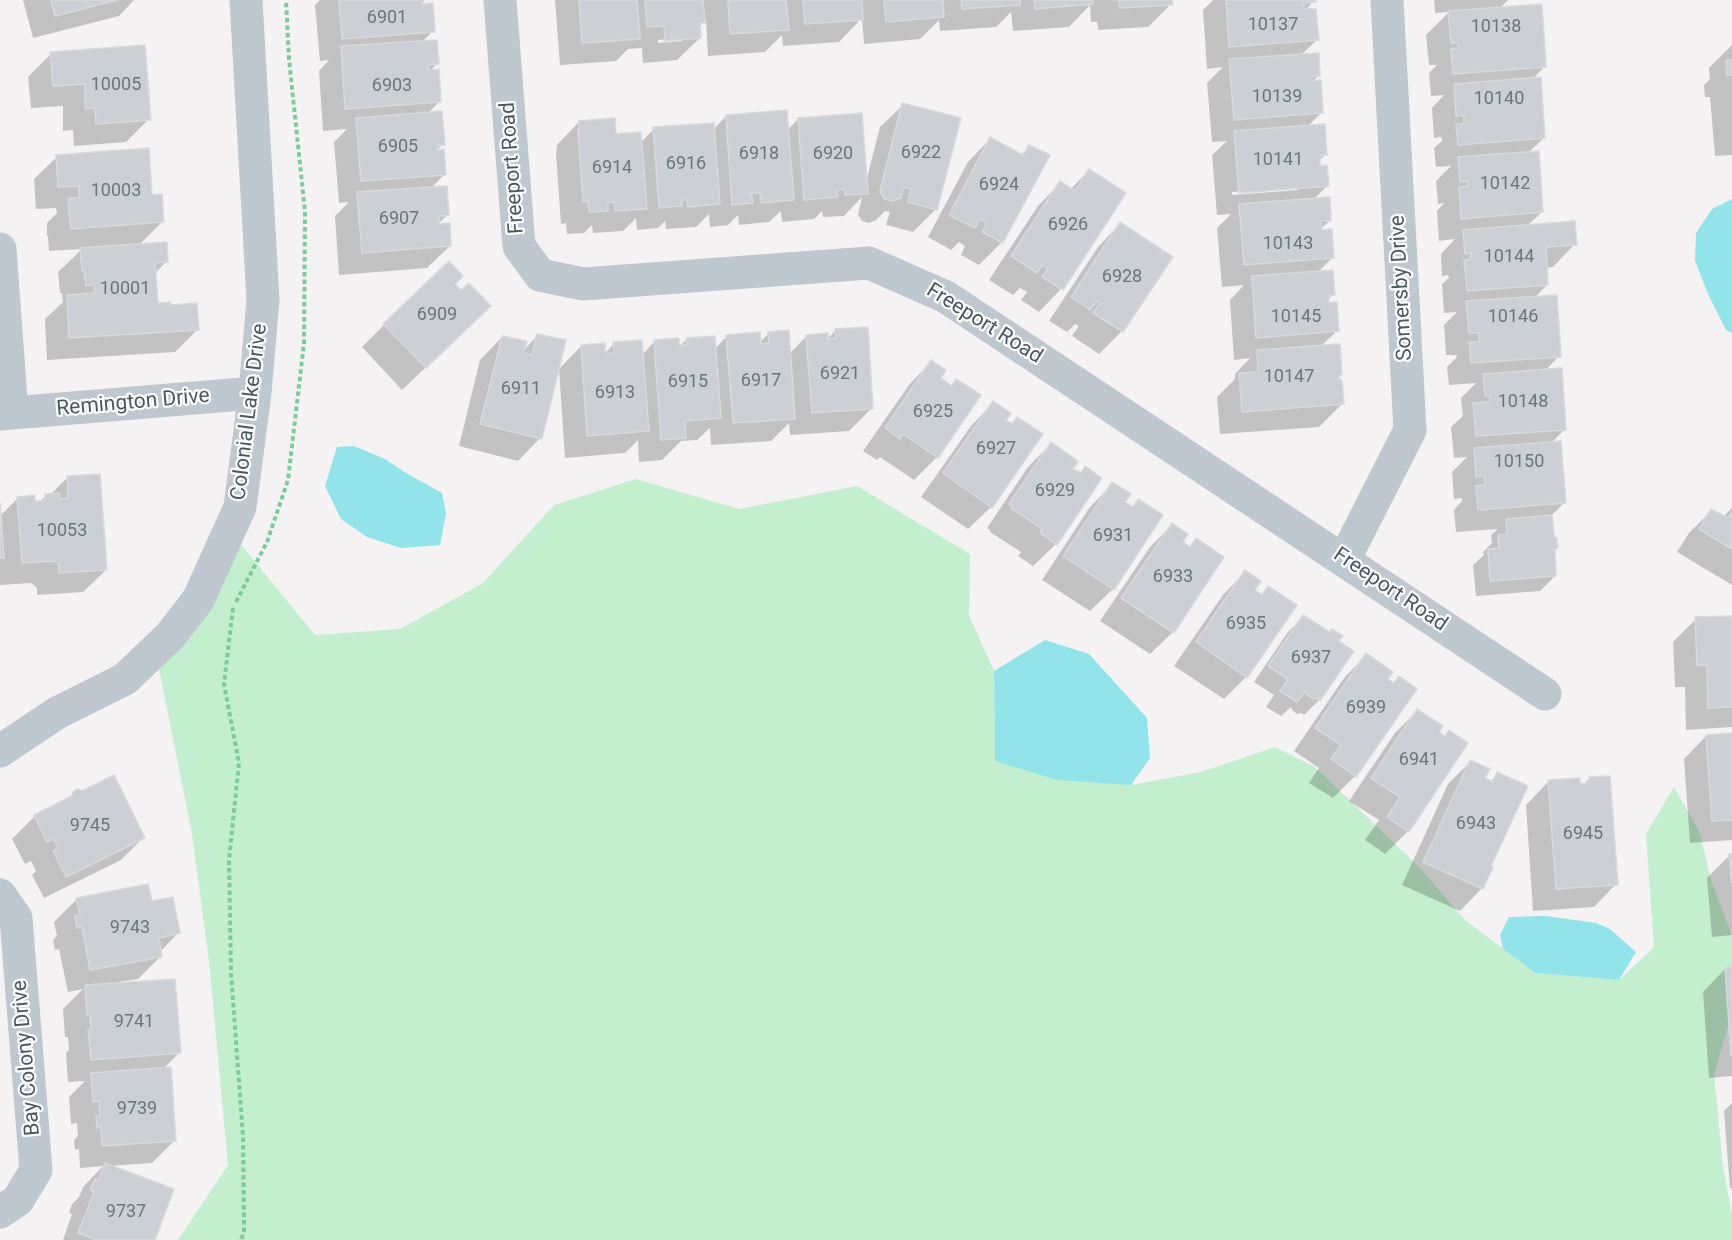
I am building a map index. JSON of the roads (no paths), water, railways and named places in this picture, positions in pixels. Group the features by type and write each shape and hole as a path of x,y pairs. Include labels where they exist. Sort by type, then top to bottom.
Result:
{"street":[{"name":"Colonial Lake Drive","path":"0,751 57,713 125,679 170,636 198,600 240,507 255,393 263,300 246,0"},
{"name":"Freeport Road","path":"500,0 519,246 540,275 583,284 869,263 946,297 1545,694"},
{"name":"Somersby Drive","path":"1344,560 1410,430 1387,0"},
{"name":"Remington Drive","path":"0,249 6,413 255,393"},
{"name":"Bay Colony Drive","path":"0,895 16,918 36,1170 18,1200 0,1212"}],"water":[{"path":"1732,199 1732,333 1726,330 1695,261 1696,233 1712,209"},
{"path":"354,446 385,459 442,493 446,513 440,545 401,548 367,537 341,519 325,486 337,447"},
{"path":"1045,640 1089,654 1147,718 1150,758 1131,785 1057,780 995,761 994,671"},
{"path":"1546,916 1596,923 1610,929 1636,952 1619,980 1535,973 1503,949 1500,935 1509,917"}]}
